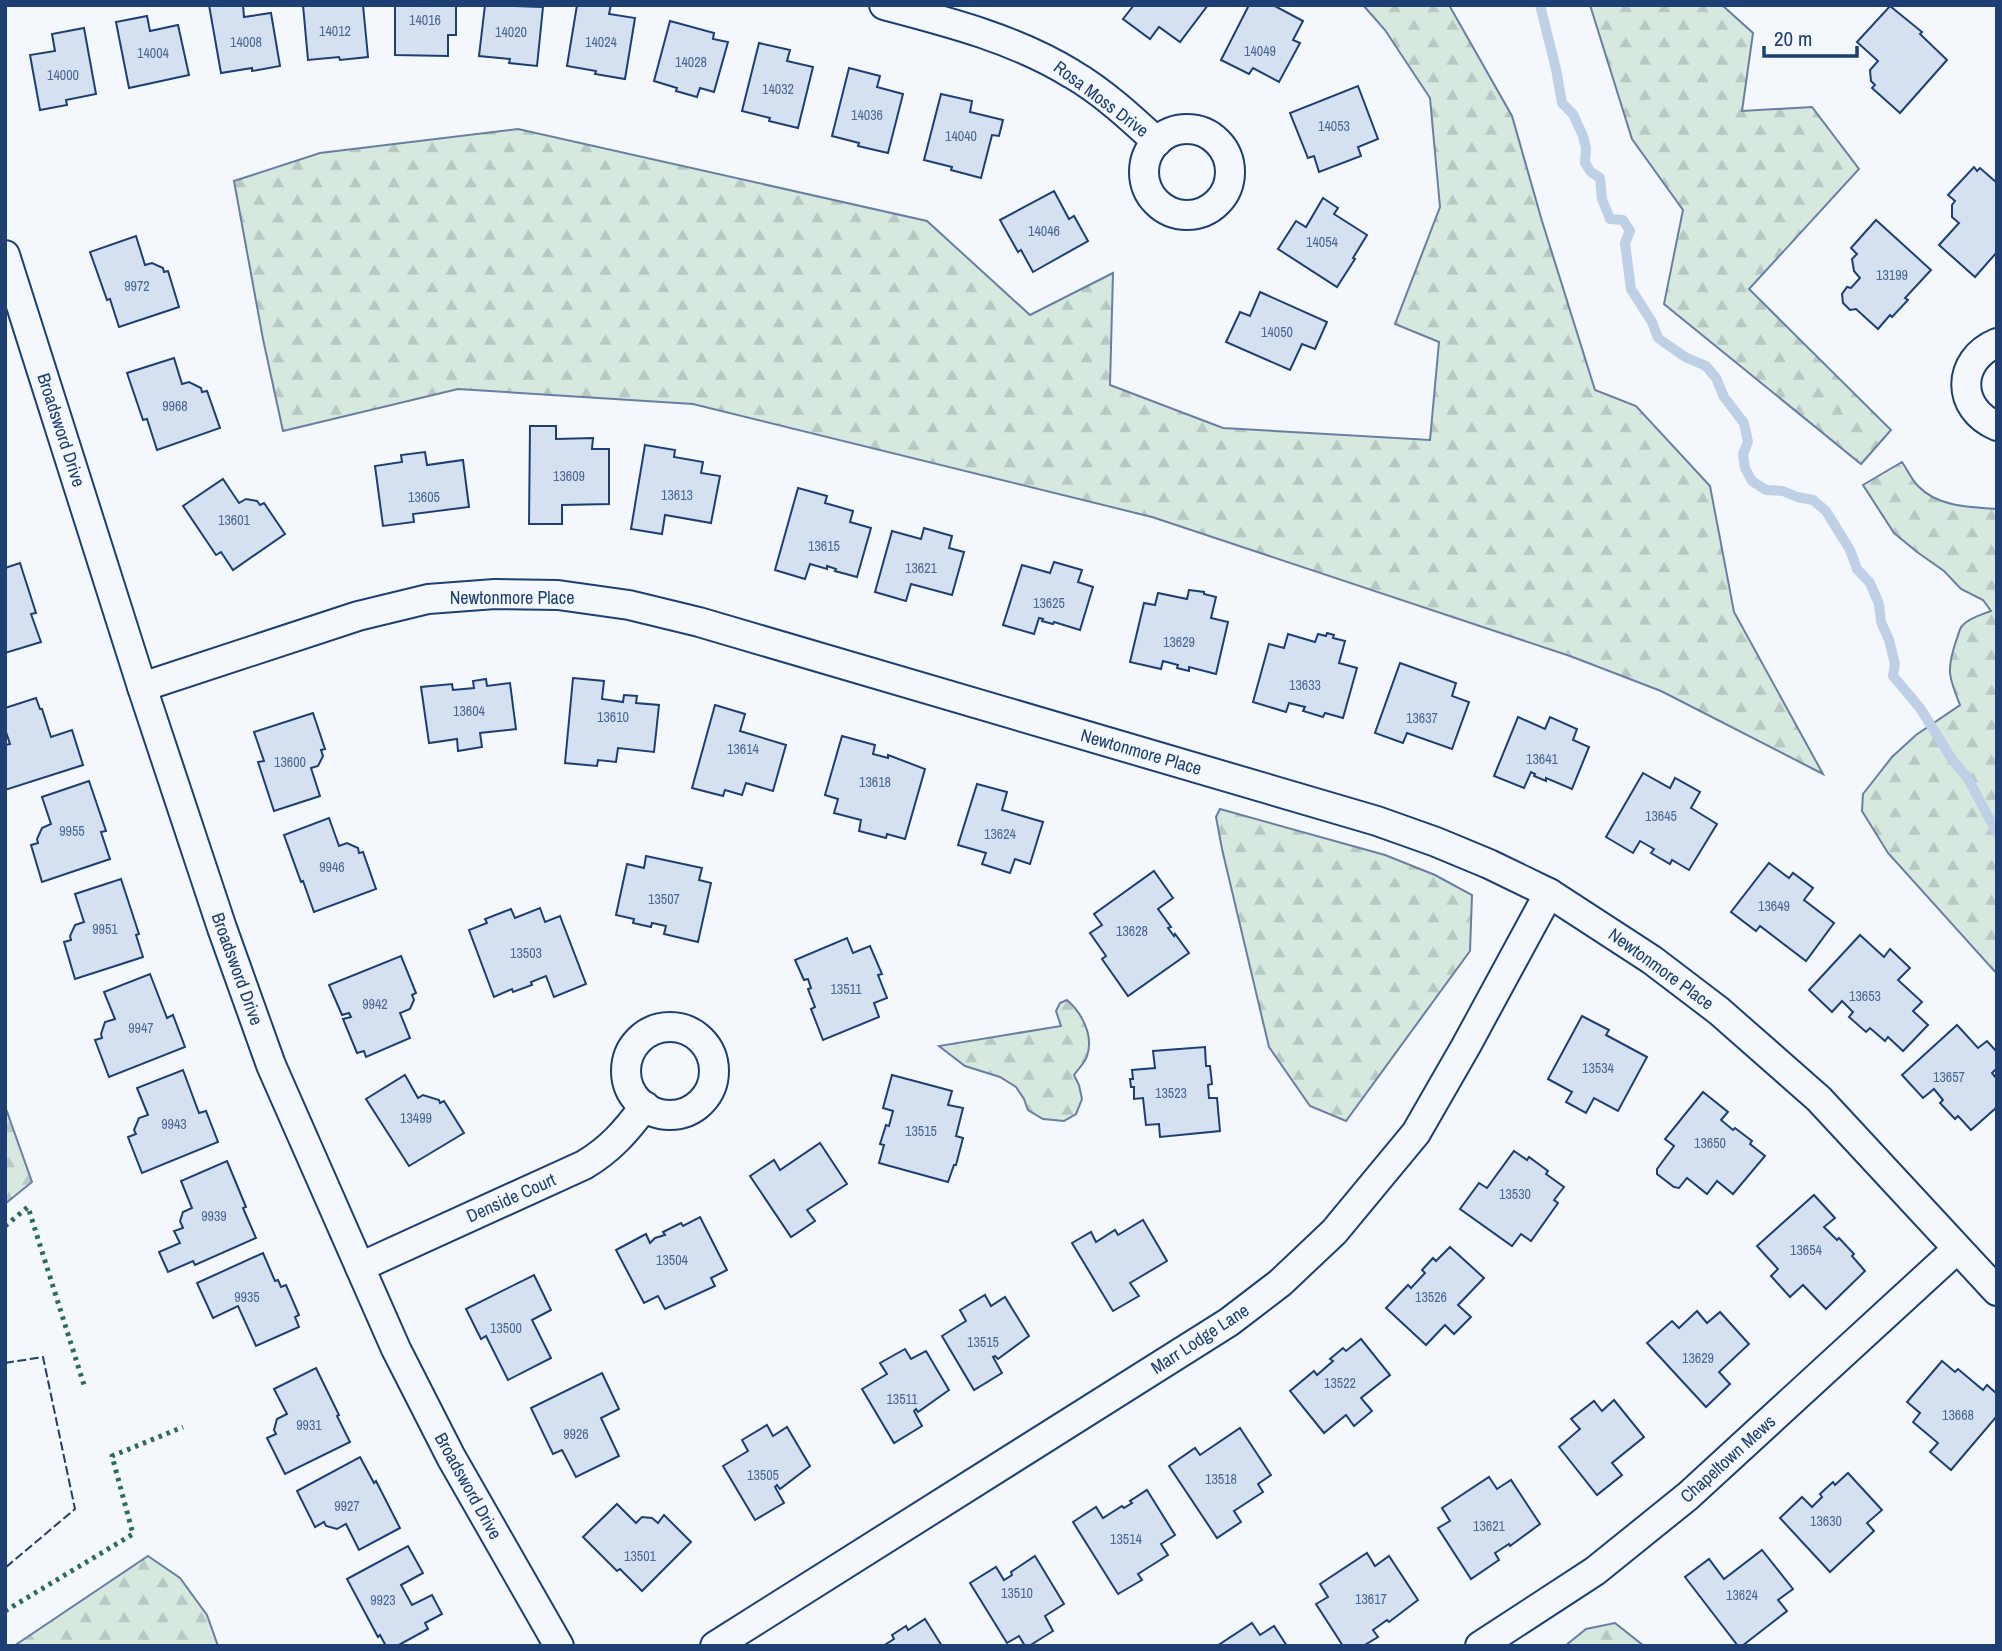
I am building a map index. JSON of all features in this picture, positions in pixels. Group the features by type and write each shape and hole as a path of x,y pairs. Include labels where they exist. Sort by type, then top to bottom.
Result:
{"street":[{"name":"Rosa Moss Drive","path":"884,5 983,34 1047,60 1075,75 1129,116 1157,142"},
{"name":"Broadsword Drive","path":"5,255 142,687 222,928 271,1065 396,1349 451,1457 559,1646"},
{"path":"1997,343 1977,355 1966,379 1970,404 1986,422 1997,426"},
{"name":"Newtonmore Place","path":"142,687 358,616 428,599 495,594 558,594 629,605 699,622 1377,821 1489,864 1549,893 1652,960 1719,1011 1819,1099 1997,1291"},
{"name":"Marr Lodge Lane","path":"715,1646 1229,1322 1280,1283 1334,1232 1416,1133 1549,893"},
{"name":"Denside Court","path":"359,1267 584,1165 606,1152 645,1106"},
{"name":"Chapeltown Mews","path":"1480,1646 1595,1571 1654,1525 1957,1249"}],"green space":[{"path":"1363,5 1449,5 1512,116 1595,390 1636,406 1710,486 1734,612 1823,774 1661,691 1570,656 1152,517 693,404 458,389 283,431 234,181 320,153 518,129 927,221 1030,315 1113,273 1110,385 1223,428 1430,440 1439,342 1395,324 1440,207 1430,98 1385,30"},
{"path":"1590,5 1722,5 1753,33 1742,111 1812,107 1859,169 1749,289 1891,430 1861,464 1664,304 1683,210 1632,139"},
{"path":"1902,462 1918,486 1935,498 1955,505 1997,509 1997,974 1888,853 1862,811 1863,794 1892,757 1916,735 1960,705 1950,674 1956,641 1965,623 1991,611 1983,600 1961,589 1944,571 1894,533 1863,485"},
{"path":"1220,809 1385,855 1435,875 1472,895 1470,951 1346,1121 1310,1106 1269,1047 1222,849 1216,817"},
{"path":"1067,1000 1085,1025 1089,1048 1085,1061 1074,1075 1082,1099 1076,1114 1064,1121 1043,1119 1028,1110 1016,1087 1000,1077 965,1066 939,1046 1061,1026 1056,1011 1060,1003"},
{"path":"5,1106 32,1182 5,1204"},
{"path":"148,1556 180,1578 207,1615 218,1646 14,1646"},
{"path":"1615,1623 1644,1646 1565,1646 1586,1629"}],"building":[{"path":"209,5 243,5 244,17 271,13 280,66 221,73"},
{"path":"303,5 363,5 368,57 308,60"},
{"path":"395,5 456,5 456,35 448,35 448,56 395,55"},
{"path":"485,5 543,7 537,66 509,63 510,59 479,56"},
{"path":"577,5 611,5 609,14 635,18 625,79 567,66"},
{"path":"1134,5 1208,5 1180,42 1159,27 1150,39 1123,19"},
{"path":"1249,5 1273,5 1303,21 1293,40 1300,43 1279,82 1253,68 1249,74 1221,60"},
{"path":"1890,6 1922,32 1920,34 1947,60 1900,113 1872,88 1875,85 1871,81 1870,70 1878,61 1857,42"},
{"path":"147,16 150,31 178,25 189,75 129,88 116,22"},
{"path":"670,21 714,33 713,39 728,42 714,92 700,88 697,97 654,81"},
{"path":"84,28 96,94 66,100 67,105 40,110 30,55 55,51 52,34"},
{"path":"759,43 790,50 787,61 813,67 798,128 742,111"},
{"path":"849,68 880,76 877,87 903,94 888,153 832,136"},
{"path":"1358,86 1378,139 1358,147 1361,156 1319,172 1314,156 1308,158 1290,113"},
{"path":"941,94 972,101 970,112 1003,120 999,136 992,135 981,178 924,160"},
{"path":"1974,167 1977,171 1980,168 1997,183 1997,252 1975,277 1939,245 1959,223 1952,217 1952,205 1955,201 1948,195"},
{"path":"1054,191 1069,219 1074,216 1088,241 1033,272 1000,220"},
{"path":"1323,198 1338,208 1334,214 1367,235 1337,287 1278,249 1296,221 1306,227"},
{"path":"1876,220 1931,270 1905,298 1908,300 1878,329 1856,309 1850,310 1843,303 1842,294 1860,278 1854,271 1852,259 1857,254 1851,248"},
{"path":"136,236 145,265 152,263 163,268 164,272 168,271 179,307 119,327 90,252"},
{"path":"1260,292 1327,322 1315,349 1302,344 1290,370 1226,342 1240,312 1250,316"},
{"path":"174,358 182,384 189,382 201,388 202,392 207,391 220,428 157,450 147,419 143,420 127,373"},
{"path":"530,426 556,426 556,439 593,438 592,449 609,449 609,504 562,505 562,524 529,524"},
{"path":"645,445 675,450 674,457 703,462 701,473 720,476 711,523 665,515 662,534 631,529"},
{"path":"425,452 427,465 463,460 469,507 413,514 414,522 383,526 375,466 402,462 401,455"},
{"path":"223,479 239,503 246,499 257,501 260,505 264,503 285,534 233,570 221,552 216,555 183,506"},
{"path":"798,488 827,496 825,503 853,511 850,522 871,528 857,577 827,566 827,569 810,564 805,579 775,570"},
{"path":"924,528 952,536 949,548 964,552 952,595 911,584 906,601 875,592 892,531 921,539"},
{"path":"1054,562 1082,570 1078,582 1093,587 1080,630 1039,618 1034,634 1003,625 1022,565 1050,573"},
{"path":"20,563 36,613 31,614 41,642 5,653 5,568"},
{"path":"1189,590 1216,597 1211,618 1228,622 1216,674 1189,667 1189,671 1163,661 1161,669 1130,662 1144,603 1155,605 1158,593 1187,599"},
{"path":"1327,633 1334,635 1333,638 1345,641 1339,663 1357,668 1343,718 1325,713 1323,717 1303,711 1305,707 1289,703 1286,712 1253,702 1269,644 1284,648 1288,634 1315,642 1318,634 1326,636"},
{"path":"1400,663 1456,683 1452,696 1469,702 1452,749 1407,733 1403,743 1375,733"},
{"path":"573,678 604,681 602,699 623,702 624,695 637,696 636,703 659,705 654,752 618,748 616,762 598,760 597,766 565,763"},
{"path":"486,679 487,686 510,683 516,729 480,733 482,747 458,751 457,739 429,743 421,687 452,684 453,690 474,688 473,681"},
{"path":"36,698 51,737 72,730 83,765 5,790 5,745 10,744 5,729 5,708"},
{"path":"715,705 745,714 740,731 786,745 773,791 746,783 742,795 725,790 723,796 692,788"},
{"path":"313,713 325,749 321,750 323,756 318,766 311,768 320,796 274,811 258,762 264,761 254,732"},
{"path":"1518,717 1545,729 1550,717 1577,729 1573,740 1589,747 1572,789 1546,778 1546,781 1531,772 1524,788 1494,776"},
{"path":"842,736 875,745 873,754 888,758 888,755 925,769 905,839 887,834 886,838 859,831 861,820 834,813 838,799 825,795"},
{"path":"1643,773 1670,788 1675,778 1700,792 1691,808 1717,824 1689,870 1672,860 1670,864 1651,853 1654,849 1640,841 1633,853 1606,837"},
{"path":"89,781 106,831 101,832 110,859 42,882 31,845 38,843 42,828 51,824 42,797"},
{"path":"977,784 1007,792 1002,810 1043,822 1030,864 1015,859 1010,873 982,864 986,853 958,845"},
{"path":"329,818 339,846 347,843 358,848 359,853 363,852 376,889 314,912 284,835"},
{"path":"646,856 702,868 699,880 711,883 698,942 664,934 666,926 652,923 651,927 616,915 627,864 644,868"},
{"path":"1769,863 1789,878 1793,873 1813,888 1804,900 1834,923 1806,961 1760,926 1756,931 1731,912"},
{"path":"1154,871 1173,898 1158,909 1171,927 1168,928 1189,953 1128,996 1102,959 1106,956 1090,933 1102,925 1094,914"},
{"path":"121,879 139,934 136,935 143,957 75,979 64,942 71,940 75,925 84,922 75,894"},
{"path":"540,908 545,922 560,916 586,984 554,997 546,976 531,982 532,985 513,992 512,989 494,997 469,930 487,923 485,919 511,909 515,918"},
{"path":"1860,935 1884,957 1890,949 1910,968 1898,980 1922,1002 1913,1011 1928,1025 1903,1051 1888,1037 1885,1041 1870,1028 1866,1032 1849,1017 1853,1012 1842,1001 1832,1012 1809,990"},
{"path":"847,938 853,953 870,946 882,974 878,975 887,998 874,1003 879,1017 823,1040 811,1009 815,1007 808,989 811,988 808,979 804,980 795,960"},
{"path":"401,956 416,993 412,995 414,1000 410,1009 400,1013 410,1038 366,1057 364,1051 357,1053 343,1019 351,1017 349,1013 342,1015 329,985"},
{"path":"150,974 167,1018 173,1015 185,1047 109,1077 95,1040 102,1038 105,1022 115,1019 104,992"},
{"path":"1582,1016 1609,1030 1606,1035 1647,1057 1618,1111 1594,1098 1586,1113 1566,1102 1572,1092 1548,1079"},
{"path":"1957,1025 1978,1048 1987,1041 1997,1052 1997,1068 1992,1073 1997,1079 1997,1107 1971,1130 1958,1116 1955,1119 1940,1103 1943,1100 1934,1089 1923,1098 1902,1075"},
{"path":"1205,1047 1206,1066 1210,1066 1212,1084 1208,1085 1209,1098 1217,1098 1220,1131 1160,1137 1159,1124 1146,1125 1143,1098 1134,1099 1134,1087 1131,1087 1130,1079 1133,1079 1132,1070 1155,1068 1153,1051"},
{"path":"183,1070 199,1113 206,1111 218,1142 142,1173 128,1137 136,1134 134,1130 139,1118 148,1115 137,1088"},
{"path":"405,1075 418,1098 423,1095 439,1100 440,1103 444,1101 464,1133 409,1166 366,1099"},
{"path":"892,1075 952,1091 948,1105 963,1108 956,1136 963,1138 948,1182 879,1163 884,1145 880,1144 893,1111 883,1108"},
{"path":"1703,1092 1728,1112 1721,1120 1752,1141 1750,1144 1765,1156 1733,1194 1717,1181 1707,1194 1687,1178 1679,1188 1657,1174 1657,1169 1674,1146 1665,1139"},
{"path":"820,1143 847,1184 807,1210 815,1221 791,1237 750,1176 774,1160 780,1170"},
{"path":"1514,1151 1527,1160 1529,1157 1564,1187 1554,1200 1558,1203 1531,1241 1521,1234 1512,1246 1460,1209 1479,1183 1487,1188"},
{"path":"227,1161 256,1238 195,1265 193,1261 168,1272 159,1252 180,1243 174,1231 183,1228 180,1221 183,1212 192,1208 181,1181"},
{"path":"1814,1195 1835,1218 1824,1227 1854,1254 1852,1256 1865,1271 1826,1309 1803,1285 1790,1297 1771,1276 1778,1269 1757,1246"},
{"path":"700,1217 727,1270 711,1278 715,1286 665,1309 658,1296 644,1303 616,1250 646,1234 650,1243 665,1235 663,1232"},
{"path":"1143,1220 1167,1261 1130,1283 1139,1296 1113,1311 1072,1243 1091,1232 1096,1242 1115,1230 1118,1235"},
{"path":"1450,1247 1484,1278 1458,1305 1471,1317 1454,1334 1445,1325 1426,1345 1386,1308 1408,1285 1411,1288 1425,1273 1422,1270 1433,1258 1436,1261"},
{"path":"263,1253 275,1281 278,1280 281,1287 286,1285 299,1315 295,1317 299,1327 256,1346 238,1306 213,1318 197,1283"},
{"path":"534,1275 551,1310 532,1320 551,1358 508,1380 486,1336 481,1339 466,1309"},
{"path":"985,1295 991,1306 1005,1297 1029,1336 998,1359 993,1357 1002,1373 974,1390 942,1336 966,1321 960,1310"},
{"path":"1697,1311 1707,1323 1720,1312 1749,1344 1719,1372 1730,1384 1706,1407 1647,1343 1672,1321 1679,1328"},
{"path":"1361,1339 1390,1375 1361,1398 1372,1411 1354,1426 1346,1415 1324,1433 1290,1391 1314,1371 1317,1375 1343,1348 1346,1351"},
{"path":"905,1349 911,1359 926,1351 949,1390 918,1412 916,1409 914,1411 922,1426 894,1443 862,1389 887,1374 880,1363"},
{"path":"1942,1361 1955,1372 1958,1369 1983,1390 1987,1385 1997,1394 1997,1416 1951,1470 1930,1452 1938,1443 1913,1422 1920,1413 1907,1402"},
{"path":"316,1368 350,1442 285,1474 267,1438 276,1434 274,1430 277,1419 287,1414 274,1389"},
{"path":"602,1373 619,1409 601,1418 619,1456 576,1477 562,1450 553,1454 531,1408"},
{"path":"1614,1400 1644,1437 1612,1463 1622,1475 1597,1495 1559,1447 1580,1429 1571,1419 1594,1401 1602,1411"},
{"path":"767,1425 773,1436 787,1427 810,1466 780,1489 777,1485 775,1487 784,1503 755,1520 723,1466 748,1451 742,1440"},
{"path":"1240,1428 1271,1475 1258,1484 1263,1492 1234,1511 1241,1522 1217,1538 1169,1466 1195,1448 1200,1455"},
{"path":"360,1457 374,1483 376,1481 400,1528 359,1550 346,1524 337,1529 326,1526 324,1522 315,1527 297,1491"},
{"path":"1848,1473 1882,1510 1867,1523 1874,1531 1830,1572 1780,1518 1802,1497 1812,1507 1822,1497 1820,1494"},
{"path":"1489,1477 1497,1489 1511,1480 1540,1524 1510,1546 1509,1544 1495,1553 1499,1560 1471,1579 1438,1528 1450,1521 1442,1508"},
{"path":"1147,1490 1175,1535 1161,1544 1168,1555 1138,1574 1142,1580 1118,1594 1073,1522 1096,1507 1103,1518 1132,1503 1130,1501"},
{"path":"617,1504 636,1523 642,1517 652,1518 658,1523 664,1515 691,1542 642,1591 620,1569 617,1571 583,1537"},
{"path":"408,1546 423,1573 401,1585 412,1605 432,1595 442,1614 425,1623 428,1629 397,1646 386,1646 380,1635 378,1637 347,1579"},
{"path":"1762,1550 1793,1589 1778,1600 1787,1611 1742,1646 1738,1646 1685,1577 1709,1559 1724,1579"},
{"path":"1367,1553 1375,1566 1389,1556 1418,1600 1389,1622 1387,1620 1373,1630 1378,1637 1363,1646 1343,1646 1316,1604 1328,1597 1320,1584"},
{"path":"1035,1556 1064,1604 1045,1616 1053,1631 1029,1646 1025,1646 1019,1636 1007,1643 970,1583 996,1567 1004,1580"},
{"path":"925,1619 942,1646 883,1646 894,1639 892,1635 906,1626 908,1630"},
{"path":"1252,1623 1260,1635 1274,1626 1287,1646 1217,1646"}],"waterway":[{"path":"1540,5 1562,103 1573,114 1583,136 1586,148 1585,163 1591,172 1600,178 1602,199 1610,219 1623,220 1630,231 1625,243 1631,289 1652,322 1658,338 1685,357 1706,366 1716,378 1724,397 1744,423 1748,442 1743,454 1745,468 1752,481 1766,490 1783,491 1813,500 1826,511 1850,550 1857,569 1870,583 1879,604 1881,622 1895,664 1893,676 1920,708 1953,761 1967,777 1997,833"}],"hedge":[{"path":"5,1226 28,1207 84,1385"},
{"path":"5,1611 133,1534 112,1456 183,1427"}],"fence":[{"path":"5,1363 43,1357 75,1509 5,1568"}]}
